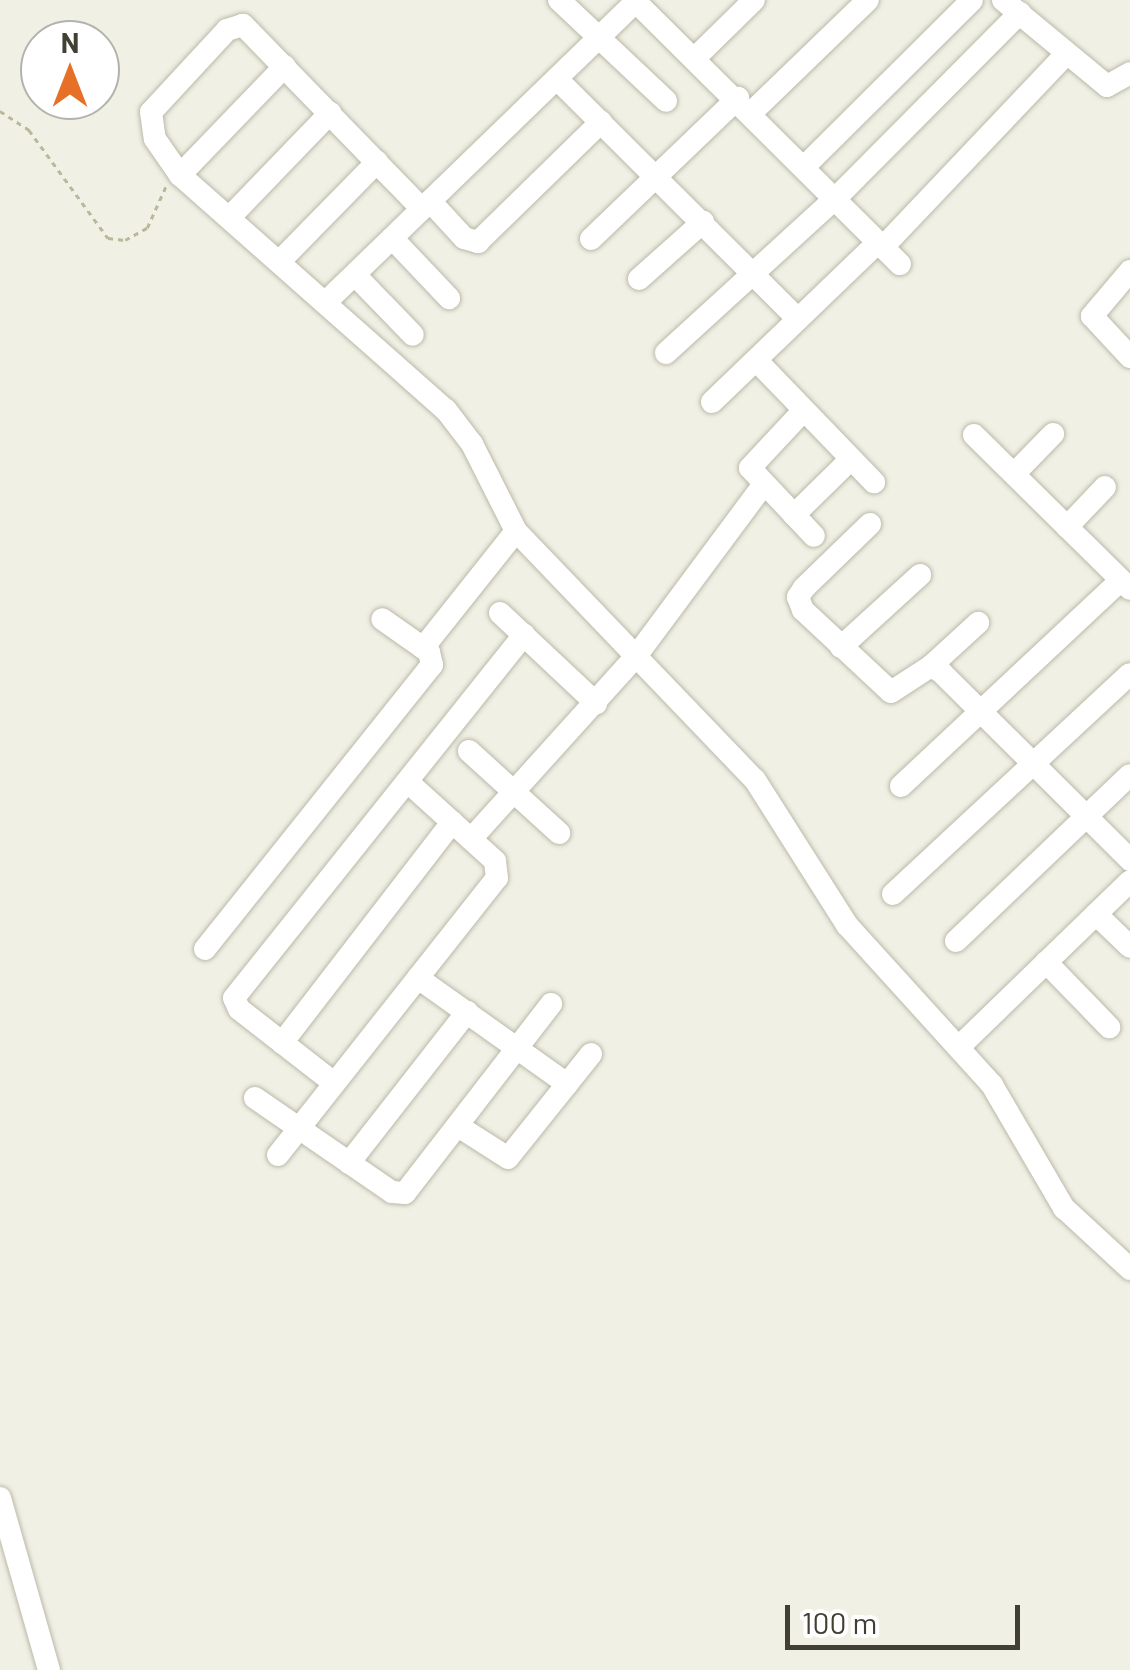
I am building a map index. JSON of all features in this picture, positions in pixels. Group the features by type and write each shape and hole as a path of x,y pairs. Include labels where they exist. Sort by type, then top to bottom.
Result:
{"street":[{"path":"558,0 666,101"},
{"path":"696,57 754,0"},
{"path":"592,239 654,174 745,105 868,0"},
{"path":"805,166 972,0"},
{"path":"328,300 637,1 900,264"},
{"path":"666,353 836,198 1012,6 1107,86 1130,73"},
{"path":"600,122 478,242 464,238 376,162 250,30 226,30 151,112 155,139 180,175 328,300 454,420 516,531 755,780 848,924 992,1085 1064,1208 1130,1269"},
{"path":"712,402 880,244 1067,53"},
{"path":"180,175 285,66"},
{"path":"557,79 798,319"},
{"path":"228,218 330,114"},
{"path":"282,259 376,162"},
{"path":"639,279 703,222"},
{"path":"392,238 450,298"},
{"path":"1130,271 1092,316 1130,357"},
{"path":"354,275 413,336"},
{"path":"756,360 874,482"},
{"path":"804,410 750,462 764,484 814,536"},
{"path":"902,786 1126,585 974,434"},
{"path":"1014,474 1053,434"},
{"path":"794,515 851,459"},
{"path":"470,838 637,655 764,484"},
{"path":"1067,526 1105,487"},
{"path":"870,524 798,596 803,610 841,647 891,692 931,666 978,624"},
{"path":"423,648 516,531"},
{"path":"841,647 920,575"},
{"path":"500,613 596,703"},
{"path":"206,949 426,674 432,658 382,619"},
{"path":"334,1083 239,1010 234,998 524,635"},
{"path":"931,666 1130,860"},
{"path":"893,894 1130,674"},
{"path":"469,751 558,832"},
{"path":"956,941 1130,776"},
{"path":"278,1155 497,878 495,861 408,782"},
{"path":"282,1042 452,822"},
{"path":"960,1045 1130,881"},
{"path":"1096,914 1130,947"},
{"path":"1046,962 1109,1027"},
{"path":"418,978 567,1084"},
{"path":"255,1098 392,1192 405,1193 551,1004"},
{"path":"349,1163 467,1012"},
{"path":"458,1126 508,1158 592,1054"},
{"path":"0,1498 49,1670"}],"path":[{"path":"0,112 29,130 108,238 125,240 147,228 160,196 180,175"}]}
